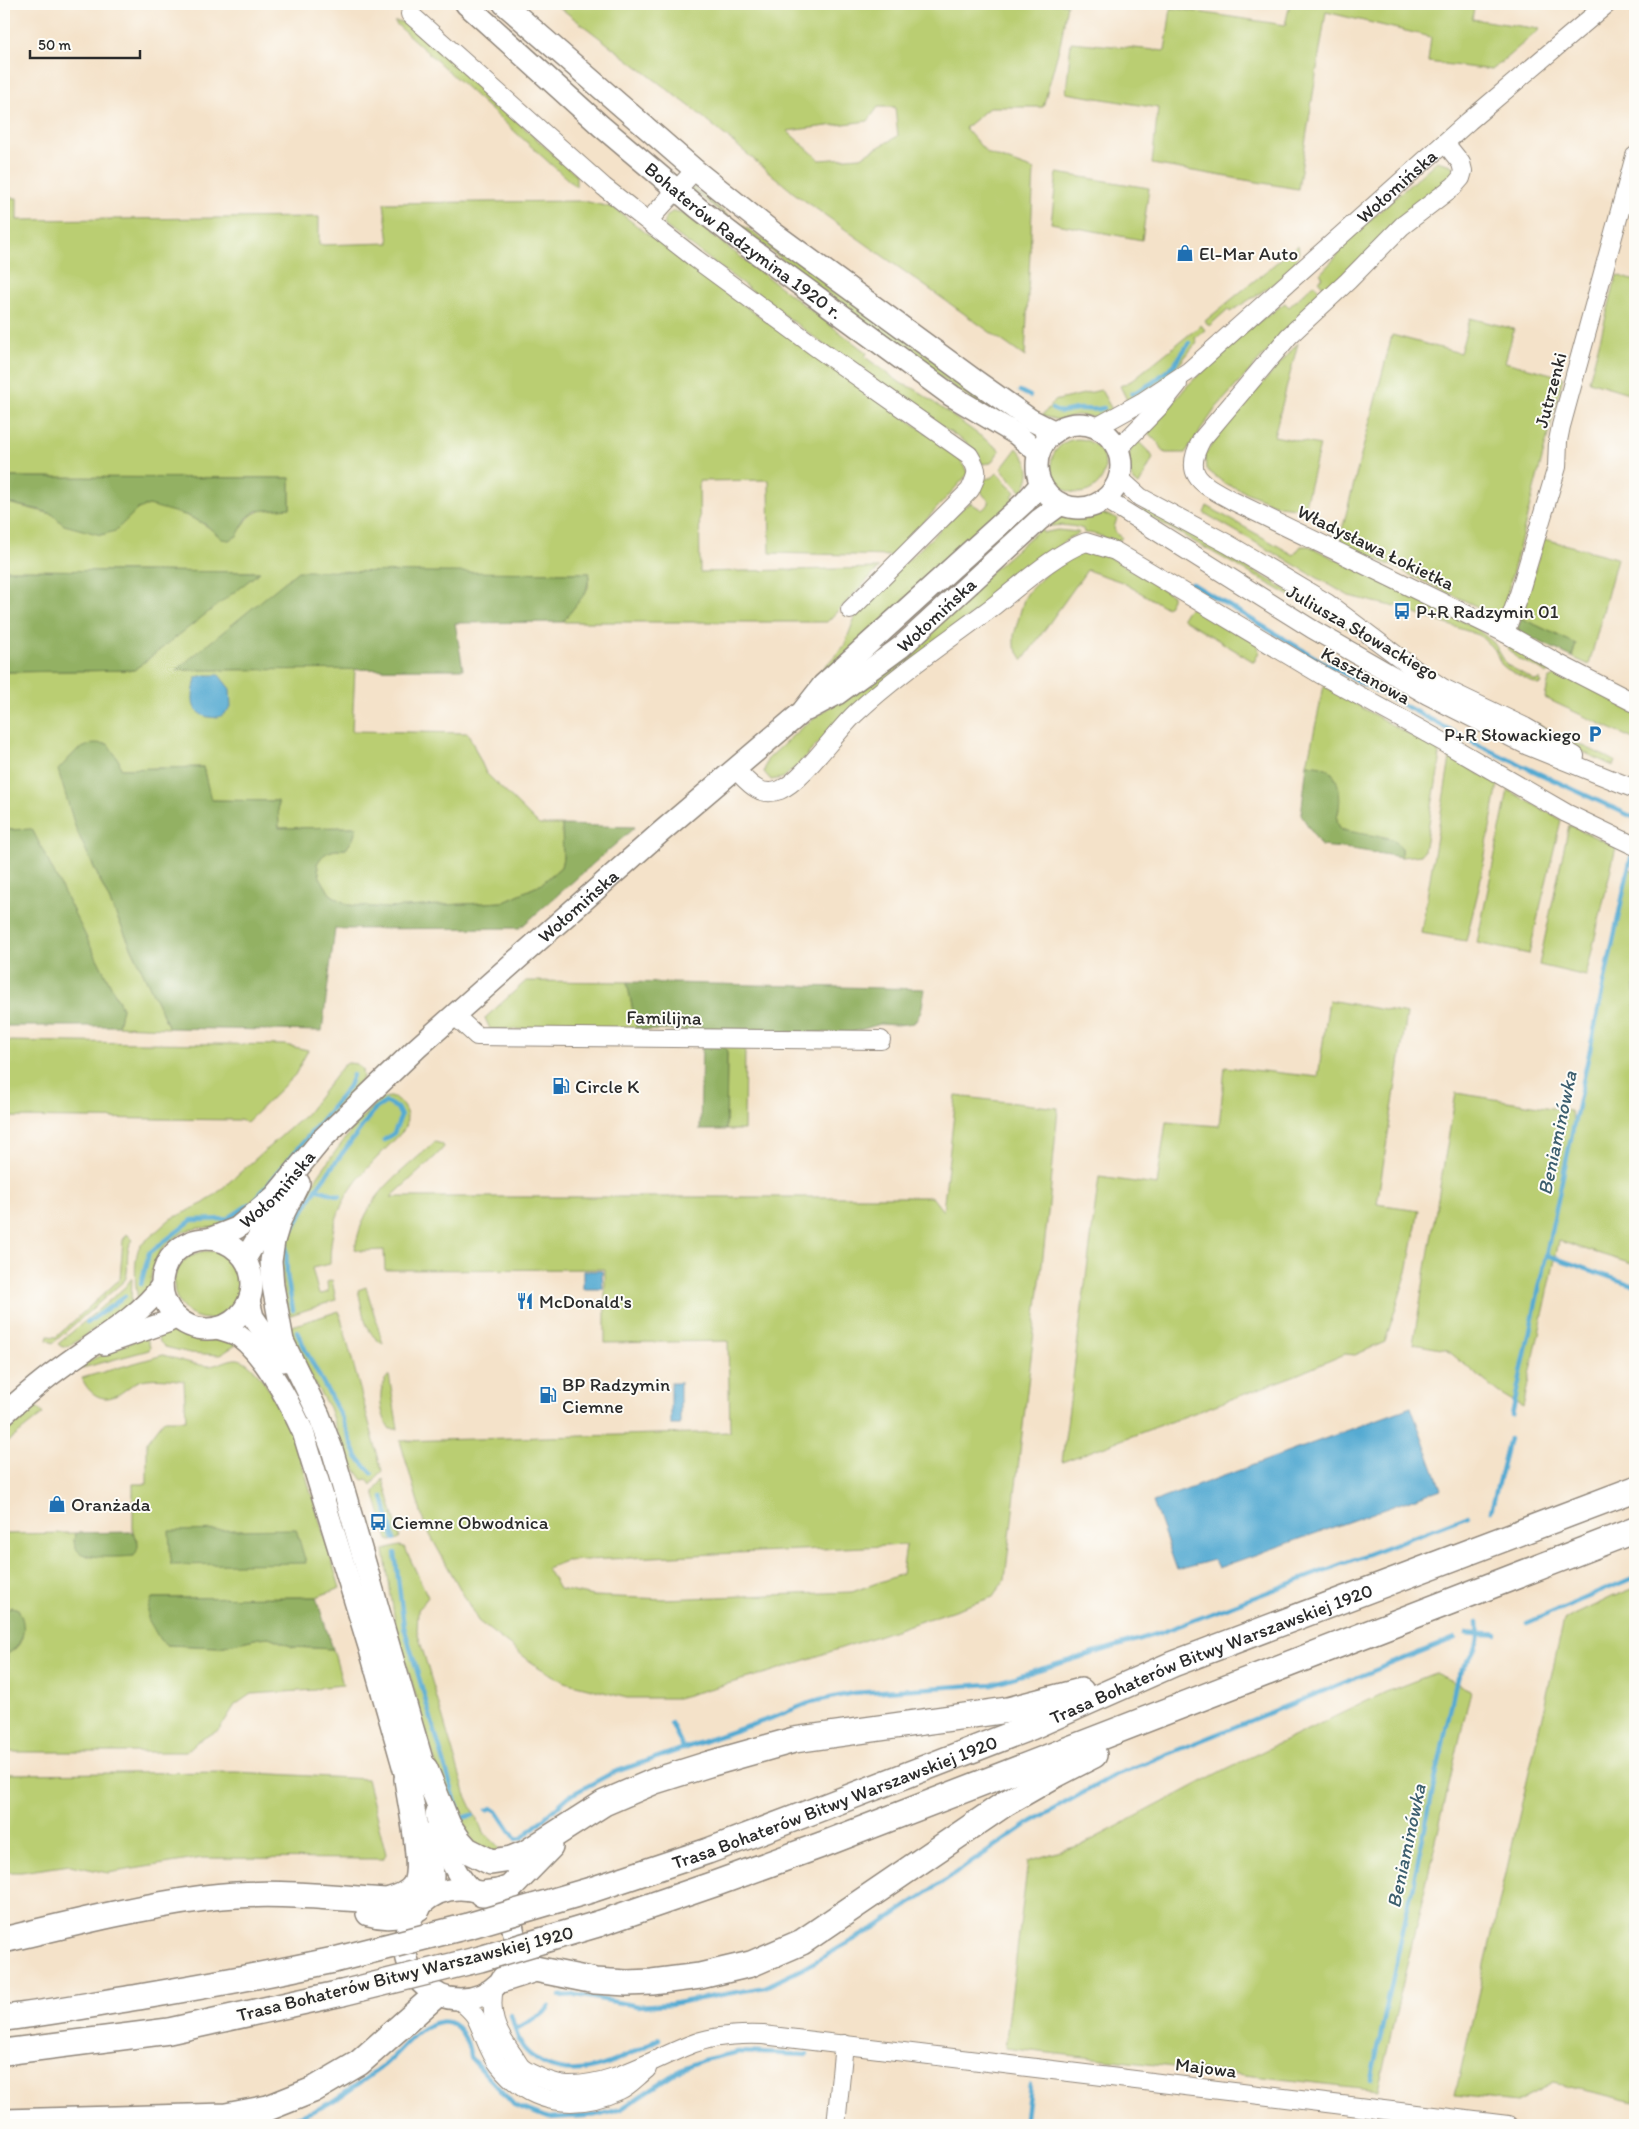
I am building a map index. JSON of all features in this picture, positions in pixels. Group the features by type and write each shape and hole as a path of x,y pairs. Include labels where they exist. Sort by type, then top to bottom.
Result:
{"highway":[{"name":"Trasa Bohaterów Bitwy Warszawskiej 1920","path":"4,2018 41,2014 209,1985 334,1960 468,1926 590,1890 708,1851 811,1812 1031,1727 1173,1664 1635,1489"},
{"name":"Trasa Bohaterów Bitwy Warszawskiej 1920","path":"4,2052 169,2031 342,1993 480,1959 598,1924 815,1847 1635,1530"},
{"path":"416,1774 459,1841 467,1850 491,1862 511,1859 526,1853 604,1803 655,1781 709,1764 794,1740 1008,1710 1173,1664"},
{"path":"499,1984 535,1969 595,1981 652,1982 732,1970 765,1959 802,1942 1006,1803 1190,1703"},
{"path":"4,1940 88,1919 205,1898 257,1894 299,1894 387,1901 408,1893 415,1884 418,1871 416,1774"},
{"path":"476,1892 499,1892 510,1888 574,1822"},
{"path":"317,1896 379,1916 405,1914 423,1903"},
{"path":"4,2122 226,2116 268,2108 314,2090 359,2063 448,1997"}],"main road":[{"name":"Bohaterów Radzymina 1920 r.","path":"466,4 600,126 676,190 746,245 952,396 1016,434 1039,453"},
{"name":"Bohaterów Radzymina 1920 r.","path":"504,4 695,170 775,234 915,339 1031,420 1055,432"},
{"path":"1075,424 1095,428 1108,436 1117,450 1120,468 1119,478 1114,489 1105,499 1088,507 1079,508 1061,504 1046,492 1041,484 1037,469 1039,453 1048,437 1055,432 1075,424"},
{"name":"Wołomińska","path":"209,1239 237,1228 275,1196 322,1139 416,1048 548,930 802,712 823,685 1025,502 1041,484"},
{"name":"Wołomińska","path":"802,712 837,694 901,647 934,619 970,582 1032,526 1061,504"},
{"name":"Wołomińska","path":"245,1259 263,1229 357,1105"},
{"path":"299,1183 280,1221 271,1260 275,1303 283,1340 305,1389 320,1416 332,1449 416,1774 434,1875 434,1885 410,1921 405,1935 406,1956 415,1976 424,1987 448,1997 477,1997 499,1984 511,1966 515,1952 515,1937 511,1922 503,1910 492,1900 476,1892 459,1878 451,1865 441,1832 416,1774 371,1654 303,1432 292,1409 265,1365 239,1337 217,1328 195,1327 176,1316 169,1307 164,1296 162,1284 168,1261 176,1252 186,1244 197,1240 209,1239 223,1242 235,1249 245,1259 250,1269 252,1280 249,1302 253,1317 305,1389"},
{"path":"4,1414 62,1366 154,1298 162,1284"},
{"path":"217,1328 230,1323 249,1302"},
{"path":"82,1352 168,1322 176,1316"},
{"path":"423,1903 449,1890 476,1892"}],"street":[{"name":"Wołomińska","path":"1095,428 1124,413 1189,371 1445,143 1607,4"},
{"path":"410,14 604,187 696,260 969,455 976,466 977,476 970,490 850,610"},
{"name":"Władysława Łokietka","path":"1445,143 1461,163 1462,178 1402,226 1348,281 1289,336 1202,439 1193,458 1193,467 1198,479 1233,501 1505,633 1561,665 1635,703"},
{"name":"Jutrzenki","path":"1505,633 1522,585 1557,467 1558,441 1561,426 1635,156"},
{"path":"648,221 695,170"},
{"name":"Wołomińska","path":"1117,450 1162,404 1189,371"},
{"name":"Juliusza Słowackiego","path":"1119,478 1140,497 1228,544 1327,603 1409,665 1443,688 1525,727 1611,779"},
{"name":"Juliusza Słowackiego","path":"1105,499 1312,629 1427,695 1528,746 1635,789"},
{"name":"Kasztanowa","path":"736,769 751,786 760,791 772,792 785,787 807,768 856,712 1005,597 1078,545 1086,542 1115,551 1320,674 1445,743 1566,814 1635,846"},
{"name":"Familijna","path":"454,1015 477,1036 881,1040"},
{"path":"499,1984 491,2005 494,2021 500,2035 523,2068 541,2078 566,2085 588,2084 659,2059"},
{"path":"448,1997 475,2017 498,2065 517,2084 555,2102 575,2103 621,2090 659,2059"},
{"name":"Majowa","path":"659,2059 689,2045 744,2034 844,2044 1508,2125"},
{"path":"836,2125 844,2044"}],"green space":[{"path":"555,4 1067,4 1061,41 1043,107 990,107 965,128 987,153 1034,170 1025,357 794,193 692,108","holes":["878,107 895,107 898,136 861,157 820,160 787,131 868,121"]},
{"path":"1290,4 1457,4 1474,8 1472,19 1540,29 1492,70 1428,62 1431,37 1326,12 1298,189 1152,164 1158,108 1066,93 1071,42 1165,51 1171,8 1285,25"},
{"path":"394,22 408,22 576,175 576,187"},
{"path":"1437,161 1451,165 1454,169 1451,179 1327,291 1318,281 1323,277 1320,274 1336,257 1345,242"},
{"path":"1057,173 1149,188 1142,240 1051,223"},
{"path":"693,187 732,219 793,258 1015,419 1012,423 981,407 793,268 690,188"},
{"path":"4,198 17,198 17,220 319,217 319,245 389,243 384,203 584,201 614,208 699,274 958,455 968,474 893,556 770,553 769,480 699,481 700,572 879,568 827,622 563,622 588,588 589,573 445,573 176,670 355,669 352,731 468,733 486,773 539,825 562,825 563,858 561,867 540,885 502,902 387,908 348,905 330,894 320,877 317,864 329,852 346,849 353,839 356,827 279,828 278,801 210,800 203,767 120,769 77,750 59,770 76,829 169,1028 118,1026 122,1008 32,830 4,830 4,668 6,672 134,670 259,572 6,570 4,502 52,514 64,525 115,531 139,508 155,505 183,514 213,531 243,527 251,516 262,510 290,508 290,478 4,477"},
{"path":"674,211 683,213 867,353 865,357 902,384 915,389 1000,450 991,463 982,464 978,453 968,444 862,373 665,226 666,217"},
{"path":"1298,245 1298,255 1293,265 1285,274 1262,292 1230,312 1228,309 1209,326 1205,321"},
{"path":"1617,275 1635,281 1635,395 1589,381"},
{"path":"1314,284 1323,295 1293,323 1216,408 1185,453 1165,453 1148,433 1186,387 1246,331 1285,303 1289,307"},
{"path":"1470,318 1514,329 1505,362 1563,377 1501,618 1337,540 1343,526 1392,335 1460,353"},
{"path":"1201,325 1205,330 1195,338 1197,342 1174,371 1129,404 1120,386 1131,381"},
{"path":"1298,343 1274,436 1320,445 1304,509 1279,506 1224,483 1206,469 1205,454 1224,428"},
{"path":"1101,390 1114,413 1098,418 1077,415 1058,420 1042,416 1054,401"},
{"path":"1078,439 1088,441 1097,447 1103,456 1105,466 1103,476 1097,485 1088,491 1078,493 1068,491 1059,485 1053,476 1051,466 1053,456 1059,447 1068,441"},
{"path":"1136,439 1153,458 1139,485 1131,476 1128,464"},
{"path":"1017,448 1028,464 1029,469 1028,480 1022,492 1001,469"},
{"path":"997,473 1015,492 1012,497 1015,500 910,594 796,702 801,692 844,646 859,607 965,506 971,503 982,510 989,504 989,501 981,492 981,483 982,480 993,477"},
{"path":"4,477 290,478 290,508 256,511 247,518 237,536 229,540 222,539 205,524 188,516 149,505 138,509 115,531 101,535 64,525 52,514 4,502"},
{"path":"1207,506 1294,555 1301,546 1309,546 1476,628 1494,643 1507,665 1536,681 1539,679 1541,684 1538,685 1507,669 1501,664 1495,650 1479,635 1413,613 1412,608 1397,604 1396,607 1349,596 1204,513"},
{"path":"1144,508 1336,618 1366,639 1142,512"},
{"path":"1104,514 1117,518 1114,528 1116,533 1122,537 1117,544 1097,535 1084,533 1083,529 1051,526 1048,523 1065,515"},
{"path":"1041,528 1043,533 1057,530 1078,532 1079,534 1069,538 842,717 798,765 783,778 771,780 764,772 767,760 800,729 871,677"},
{"path":"1544,539 1617,558 1589,665 1572,657 1576,644 1521,618"},
{"path":"1081,548 1098,550 1172,595 1172,599 1167,608 1122,582 1087,570 1023,660 1014,646 1014,635 1024,599 1029,591 1061,559"},
{"path":"4,551 6,570 260,572 134,670 6,672 4,668"},
{"path":"298,571 590,573 586,592 563,622 455,623 463,669 176,670"},
{"path":"1197,606 1258,644 1259,652 1254,662 1182,618 1187,610"},
{"path":"1521,618 1576,644 1572,657 1517,631"},
{"path":"1507,643 1553,670 1546,674 1518,658 1509,650"},
{"path":"1562,670 1635,709 1635,740 1545,698 1549,679"},
{"path":"1324,686 1438,751 1440,761 1424,851 1421,855 1401,857 1401,847 1392,840 1346,831 1339,826 1337,820 1339,810 1325,767 1307,764"},
{"path":"1537,724 1615,761 1613,766 1543,733"},
{"path":"94,743 108,744 119,761 121,769 203,767 211,800 278,801 279,828 357,827 353,839 346,849 329,852 317,864 320,877 330,894 348,905 387,908 502,902 540,885 561,867 563,858 562,825 635,827 520,928 335,929 322,1031 169,1028 76,829 58,770 77,750"},
{"path":"1450,758 1498,784 1479,888 1466,941 1421,933"},
{"path":"1307,764 1324,767 1334,776 1340,803 1337,822 1342,830 1392,839 1401,847 1401,857 1321,846 1301,815"},
{"path":"1508,790 1561,820 1529,954 1477,943"},
{"path":"1569,825 1616,847 1586,976 1539,965"},
{"path":"32,829 122,1008 118,1026 4,1026 4,830"},
{"path":"1630,869 1635,871 1635,1265 1559,1241 1523,1407 1498,1392 1447,1350 1413,1344 1456,1093 1571,1111 1574,1124"},
{"path":"526,981 627,982 637,1030 490,1029 485,1018"},
{"path":"627,982 925,989 921,1012 914,1023 880,1024 850,1033 637,1030"},
{"path":"1329,1000 1407,1014 1377,1204 1419,1210 1407,1272 1385,1342 1355,1355 1345,1354 1296,1375 1062,1462 1099,1177 1157,1185 1166,1122 1219,1126 1225,1067 1318,1077"},
{"path":"4,1041 285,1045 308,1050 295,1075 247,1122 239,1120 4,1117"},
{"path":"702,1044 724,1045 727,1052 726,1130 700,1130"},
{"path":"724,1045 745,1045 744,1130 726,1130 727,1052"},
{"path":"348,1063 357,1064 362,1070 363,1078 359,1083 361,1087 275,1190 222,1227 185,1231 166,1245 159,1254 152,1271 150,1288 139,1300 135,1273 140,1246 169,1220 204,1203 217,1193 306,1114 343,1066"},
{"path":"956,1096 1058,1108 1050,1196 1005,1579 993,1597 770,1672 677,1698 627,1698 564,1682 535,1665 478,1621 425,1526 400,1441 730,1432 728,1341 605,1343 605,1269 385,1270 384,1250 361,1251 355,1249 366,1214 384,1188 408,1165 435,1142 442,1144 444,1147 391,1197 932,1197 943,1211","holes":["906,1545 902,1574 852,1592 664,1599 593,1596 559,1589 547,1568 566,1561"]},
{"path":"394,1097 402,1104 406,1112 407,1121 403,1131 361,1175 342,1205 331,1241 330,1264 312,1268 319,1295 328,1292 327,1282 332,1280 336,1300 288,1316 283,1282 282,1248 287,1226 292,1215 344,1140 370,1108 383,1098"},
{"path":"127,1234 133,1240 128,1249 127,1275 125,1280 53,1343 47,1340 48,1336 56,1337 120,1279 123,1240"},
{"path":"208,1251 221,1254 232,1261 239,1272 242,1285 239,1298 232,1309 221,1316 208,1319 195,1316 184,1309 177,1298 174,1285 177,1272 184,1261 195,1254"},
{"path":"132,1278 131,1304 71,1345 62,1347 58,1344 125,1287"},
{"path":"366,1287 383,1344 371,1333 365,1320 358,1290"},
{"path":"339,1311 382,1471 371,1485 367,1479 363,1480 349,1461 329,1408 293,1346 289,1327"},
{"path":"169,1330 198,1340 225,1340 236,1345 220,1355 190,1353 165,1347 159,1341 156,1332"},
{"path":"146,1336 150,1347 149,1350 75,1370 95,1358"},
{"path":"163,1355 208,1366 238,1359 246,1363 264,1382 280,1409 296,1443 340,1588 316,1597 153,1598 167,1645 220,1647 269,1637 293,1647 333,1649 343,1685 322,1687 315,1690 251,1694 235,1705 219,1730 198,1741 186,1752 4,1752 4,1691 9,1691 7,1654 14,1650 21,1640 22,1629 18,1609 12,1607 5,1611 4,1534 75,1533 74,1542 87,1556 134,1555 138,1540 133,1532 133,1484 147,1484 147,1442 164,1420 186,1420 184,1381 158,1378 142,1380 115,1396 104,1398 91,1391 82,1378"},
{"path":"389,1375 398,1429 390,1429 382,1409 382,1387"},
{"path":"32,1402 43,1414 4,1445 4,1427"},
{"path":"383,1479 400,1537 391,1541 388,1540 374,1492"},
{"path":"296,1529 306,1563 171,1565 169,1531"},
{"path":"133,1532 138,1544 134,1556 90,1556 79,1552 74,1541 75,1533"},
{"path":"400,1546 406,1550 428,1597 418,1610 417,1631 465,1793 483,1832 497,1845 500,1853 479,1848 449,1809 396,1628 384,1550"},
{"path":"1635,1588 1635,2102 1553,2083 1516,2102 1455,2095 1564,1620"},
{"path":"316,1597 333,1649 293,1647 269,1637 220,1647 167,1645 160,1640 148,1619 148,1609 152,1598"},
{"path":"12,1607 18,1609 21,1615 23,1634 17,1646 7,1654 5,1611"},
{"path":"1435,1673 1471,1690 1378,2090 1005,2048 1028,1861 1084,1844 1226,1769 1386,1692"},
{"path":"236,1772 367,1779 386,1854 383,1859 202,1858 108,1873 70,1865 21,1872 4,1872 4,1774"}],"water":[{"path":"219,675 230,689 231,707 218,717 204,716 198,712 193,703 196,677"},
{"path":"583,1271 602,1271 603,1289 583,1289"},
{"path":"671,1383 680,1383 680,1425 671,1425"},
{"path":"1411,1407 1441,1489 1218,1568 1214,1560 1177,1570 1153,1502"}],"waterway":[{"path":"1132,394 1152,383 1174,365 1189,343"},
{"path":"1020,391 1030,396"},
{"path":"1052,409 1062,412 1076,409 1095,410 1104,408"},
{"path":"1191,583 1321,661 1480,746 1635,818"},
{"name":"Beniaminówka","path":"1512,1415 1631,857"},
{"path":"256,1199 340,1098 349,1086 353,1075"},
{"path":"293,1310 287,1275 286,1240 316,1189 375,1109 386,1102 397,1108 401,1116 394,1133 384,1140"},
{"path":"316,1189 340,1196"},
{"path":"141,1284 149,1253 192,1220 227,1219 250,1204"},
{"path":"1547,1255 1635,1286"},
{"path":"87,1323 125,1296"},
{"path":"297,1331 341,1416 357,1457 372,1473"},
{"name":"Beniaminówka","path":"1491,1511 1509,1439"},
{"path":"383,1497 394,1539"},
{"path":"487,1810 492,1808 498,1812 516,1839 522,1838 569,1796 612,1773 772,1718 811,1702 853,1693 992,1684 1160,1633 1468,1516"},
{"path":"395,1553 404,1627 459,1813 462,1818 473,1815"},
{"path":"1527,1623 1635,1577"},
{"name":"Beniaminówka","path":"1371,2080 1457,1678 1474,1653 1478,1640 1478,1622"},
{"name":"Beniaminówka","path":"1467,1633 1497,1635"},
{"path":"560,1996 577,1995 638,2006 671,2004 765,1987 802,1969 876,1927 1031,1822 1113,1776 1455,1638"},
{"path":"671,1723 684,1749"},
{"path":"516,2029 544,2013 549,2007"},
{"path":"511,2015 518,2037 525,2050 544,2064 559,2069 574,2071 603,2065 659,2039"},
{"path":"269,2125 304,2115 329,2104 383,2066 416,2034 431,2024 439,2022 452,2024 462,2032 468,2045 470,2057 514,2105 548,2118 600,2115 621,2109 683,2068 703,2060 738,2052 807,2055"},
{"name":"Beniaminówka","path":"1025,2125 1030,2085"}],"place":[{"name":"El-Mar Auto","path":"1185,253"},
{"name":"P+R Radzymin 01","path":"1402,611"},
{"name":"P+R Słowackiego","path":"1595,734"},
{"name":"Circle K","path":"561,1086"},
{"name":"McDonald's","path":"525,1301"},
{"name":"BP Radzymin Ciemne","path":"548,1395"},
{"name":"Oranżada","path":"57,1504"},
{"name":"Ciemne Obwodnica","path":"378,1522"}]}
